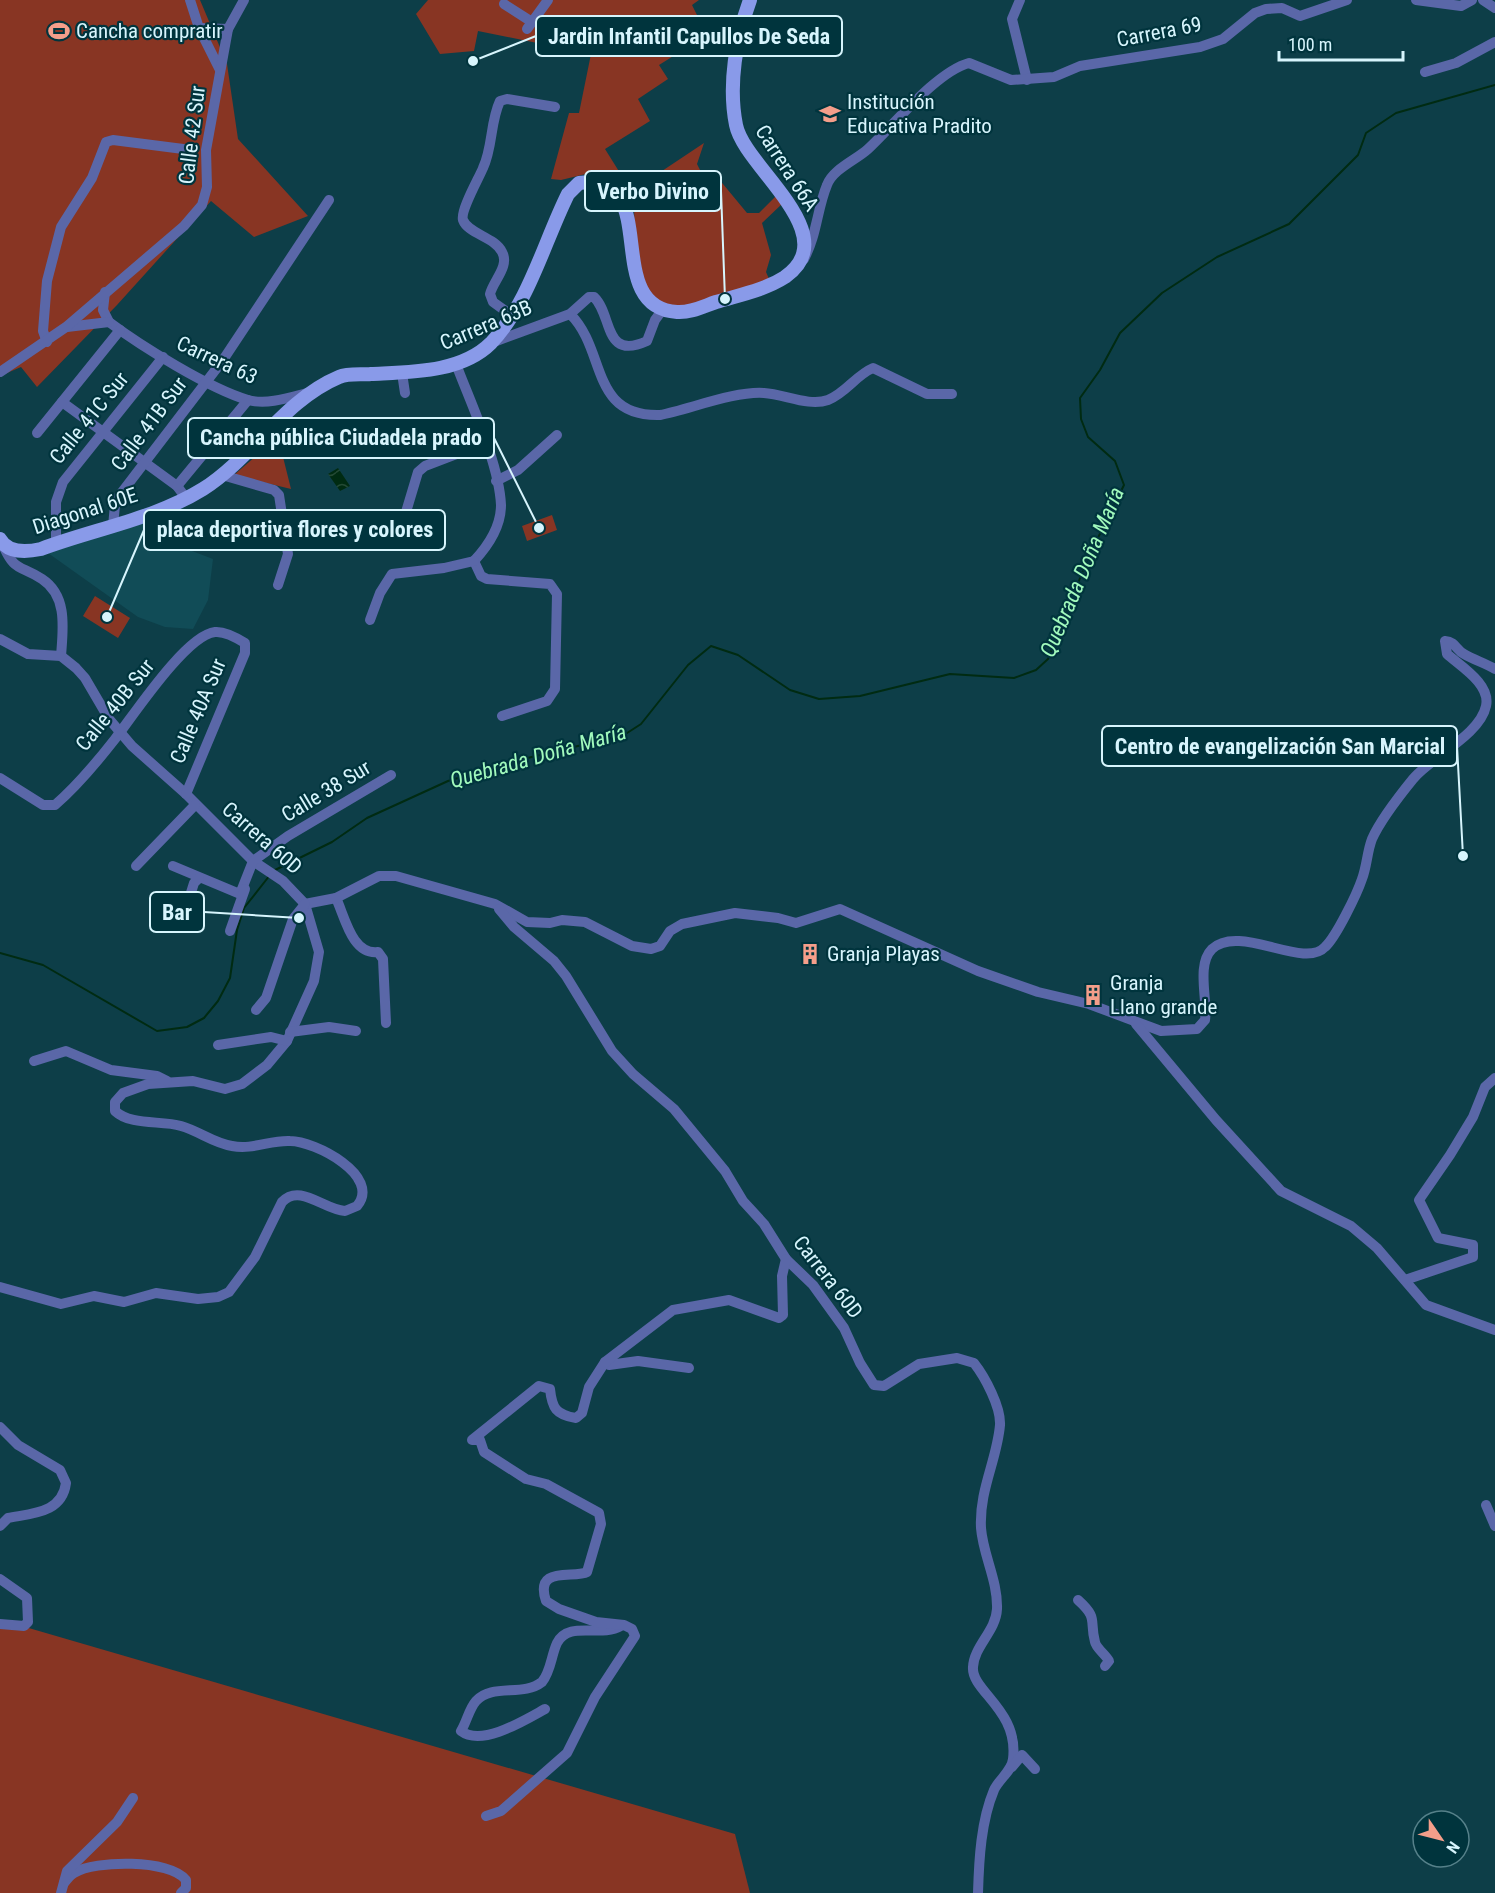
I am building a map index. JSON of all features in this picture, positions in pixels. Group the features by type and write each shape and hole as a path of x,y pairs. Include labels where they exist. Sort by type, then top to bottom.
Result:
{"main road":[{"name":"Carrera 66A","path":"750,0 739,30 735,57 736,125 744,142 800,225 803,249 795,267"},
{"path":"491,343 511,315 568,194 579,183 594,181 606,183 621,196 638,277 644,292 663,309 677,312 694,309 773,284 795,267"},
{"name":"Carrera 63B","path":"222,475 282,418 316,390 341,376 402,373 456,364 491,343"},
{"name":"Diagonal 60E","path":"1,541 16,550 27,552 112,526 186,498 222,475"}],"street":[{"path":"190,0 199,28 220,70"},
{"name":"Calle 42 Sur","path":"66,327 184,226 202,205 207,187 206,150 228,29 244,0"},
{"path":"504,3 530,26 548,0"},
{"path":"1020,0 1012,19 1027,80"},
{"name":"Carrera 69","path":"795,267 801,263 814,241 827,183 868,149 888,126 954,69 969,63 1011,80 1054,77 1080,66 1200,47 1223,39 1255,13 1266,9 1282,8 1300,16 1347,0"},
{"path":"1416,0 1461,6 1472,0"},
{"path":"1483,0 1495,8"},
{"path":"199,28 228,29"},
{"path":"1425,72 1456,63 1495,42"},
{"path":"511,315 493,302 490,294 504,263 503,252 463,219 463,213 491,146 496,109 500,101 507,99 555,107"},
{"path":"47,342 43,331 47,281 61,227 92,178 106,142 113,140 191,150"},
{"name":"Calle 41B Sur","path":"112,526 115,505 119,496 223,360 330,200"},
{"path":"0,372 66,327 109,322 102,310 105,292"},
{"name":"Carrera 63B","path":"491,343 570,314 589,297 594,297 608,329 623,345 633,346 647,341 655,320 663,309"},
{"path":"570,314 580,326 597,369 617,403 630,412 644,416 690,409 707,403 762,392 805,400 826,401 842,393 864,372 873,368 927,394 952,394"},
{"name":"Carrera 63","path":"109,322 163,357 206,381 248,400 268,402 316,390"},
{"path":"37,433 120,330"},
{"name":"Calle 41C Sur","path":"56,543 59,490 102,431 163,357"},
{"path":"370,620 380,593 392,574 444,568 474,561 486,549 497,526 501,506 496,481 485,443 456,364"},
{"path":"402,373 405,393"},
{"path":"177,486 248,400"},
{"path":"62,402 177,486 186,498"},
{"path":"496,481 518,470 557,435"},
{"path":"400,532 418,472 425,466 485,443"},
{"path":"222,475 274,490 279,495 288,554 278,585"},
{"path":"0,639 28,654 61,656 61,604 48,584 14,564 1,541"},
{"path":"27,552 26,568 32,574"},
{"path":"474,561 481,576 487,579 550,584 557,594 555,689 547,701 502,716"},
{"name":"Calle 40A Sur","path":"186,794 245,653 245,644 236,637 215,632"},
{"name":"Calle 40B Sur","path":"0,778 43,805 49,806 60,801 182,654 196,641 215,632"},
{"path":"1136,1023 1161,1031 1197,1029 1205,1020 1204,980 1207,956 1217,945 1246,941 1302,954 1314,954 1325,948 1362,879 1372,839 1414,777 1471,728 1487,705 1482,686 1447,654 1445,640 1454,642 1466,655 1477,658 1495,669"},
{"name":"Carrera 60D","path":"61,656 85,678 109,719 121,730 132,746 186,794 256,863 283,881 305,903 336,898 379,876 396,876 495,904 527,922 550,923 562,920 585,922 632,946 651,949 660,946 670,931 682,924 735,913 778,918 796,923 840,909 978,971 1038,992 1089,1004 1136,1023"},
{"name":"Calle 38 Sur","path":"256,863 288,836 391,775"},
{"path":"136,866 195,805"},
{"path":"172,866 238,895 242,892 256,863"},
{"path":"230,931 256,863"},
{"path":"184,915 194,883 200,878"},
{"path":"336,898 354,943 371,953 378,952 383,959 386,1023"},
{"path":"256,1010 267,998 293,919 305,903"},
{"path":"0,1287 62,1304 88,1296 124,1302 156,1293 198,1299 212,1298 230,1292 261,1247 282,1202 287,1197 303,1196 341,1211 353,1209 360,1203 362,1188 354,1172 305,1143 289,1140 258,1147 234,1147 212,1141 182,1126 127,1118 115,1111 114,1102 127,1091 148,1084 193,1081 225,1089 242,1084 267,1065 289,1036 307,999 318,965 319,952 305,903"},
{"name":"Carrera 60D","path":"495,904 514,927 554,961 612,1050 689,1126 725,1171 743,1201 764,1224 786,1259 813,1285 844,1328 860,1363 874,1385 884,1386 919,1364 949,1359 974,1363 982,1374 1000,1419 985,1482 981,1522 997,1609 991,1630 973,1663 972,1672 975,1680 1002,1709 1013,1736 1013,1760 998,1783 991,1801 980,1852 978,1893"},
{"path":"1136,1023 1216,1120 1281,1191 1351,1226 1377,1248 1426,1305 1495,1330"},
{"path":"218,1045 289,1036 329,1027 356,1032"},
{"path":"34,1061 66,1052 111,1070 157,1076 170,1082"},
{"path":"1405,1281 1473,1257 1473,1245 1438,1238 1419,1200 1462,1136 1485,1087 1495,1078"},
{"path":"486,1816 501,1810 567,1753 595,1697 634,1639 632,1629 624,1625 596,1622 559,1609 546,1601 544,1594 547,1582 553,1576 587,1572 601,1524 599,1513 546,1484 526,1479 484,1452 480,1440 472,1440 538,1386 550,1389 551,1405 556,1410 565,1417 576,1418 582,1413 589,1387 605,1362 630,1345 662,1317 681,1307 729,1300 779,1318 783,1315 782,1276 786,1259"},
{"path":"605,1362 609,1365 638,1361 689,1368"},
{"path":"0,1427 24,1450 60,1470 66,1483 61,1500 54,1506 21,1517 8,1518 0,1526"},
{"path":"1486,1505 1495,1526"},
{"path":"0,1579 12,1590 23,1595 28,1604 28,1622 24,1626 1,1624"},
{"path":"1078,1600 1088,1610 1094,1621 1095,1644 1109,1661 1105,1666"},
{"path":"545,1709 498,1734 467,1734 462,1731 473,1706 481,1696 491,1693 524,1691 542,1682 557,1644 567,1634 584,1629 608,1632 624,1625"},
{"path":"1009,1769 1022,1755 1035,1769"},
{"path":"63,1888 67,1871 117,1822 133,1798"},
{"path":"63,1888 73,1873 86,1868 149,1864 181,1873 186,1880 186,1888 181,1893"}],"shaded area":[{"path":"0,0 200,0 227,64 238,139 308,216 254,237 211,201 117,305 37,387 21,367 0,376"},
{"path":"428,0 699,0 692,5 698,17 666,43 675,55 659,65 668,79 638,99 650,121 605,149 625,181 598,171 561,180 551,179 569,113 579,113 591,54 478,31 474,51 440,54 416,14"},
{"path":"704,143 697,164 708,186 718,178 747,213 759,213 777,195 783,203 762,223 771,255 766,272 770,281 709,301 677,307 661,303 650,292 642,277 635,240 635,189"},
{"path":"278,437 291,489 234,475"},
{"path":"183,507 192,551 213,559 208,600 193,629 165,627 138,617 48,553"},
{"path":"552,515 557,530 527,541 522,526"},
{"path":"95,596 130,618 118,638 83,616"},
{"path":"0,1622 15,1624 735,1834 750,1893 0,1893"}],"water":[{"path":"338,468 350,486 340,491 328,474"}],"waterway":[{"name":"Quebrada Doña María","path":"273,871 332,842 367,818 448,781 515,761 624,735 641,724 688,665 711,646 738,655 790,690 819,699 860,696 950,674 1014,678 1036,670 1048,659 1088,558 1124,485 1115,461 1088,437 1081,419 1080,398 1100,370 1120,333 1162,293 1217,257 1289,224 1358,155 1366,133 1396,113 1495,85"},
{"name":"Quebrada Doña María","path":"0,953 43,965 157,1031 187,1027 204,1018 218,1001 230,978 237,930 244,908 270,875"}],"place":[{"name":"Cancha compratir","path":"59,31"},
{"name":"Jardin Infantil Capullos De Seda","path":"473,61"},
{"name":"Institución Educativa Pradito","path":"830,114"},
{"name":"Verbo Divino","path":"725,299"},
{"name":"Cancha pública Ciudadela prado","path":"539,528"},
{"name":"placa deportiva flores y colores","path":"107,617"},
{"name":"Centro de evangelización San Marcial","path":"1463,856"},
{"name":"Bar","path":"299,918"},
{"name":"Granja Playas","path":"810,954"},
{"name":"Granja Llano grande","path":"1093,995"}]}
